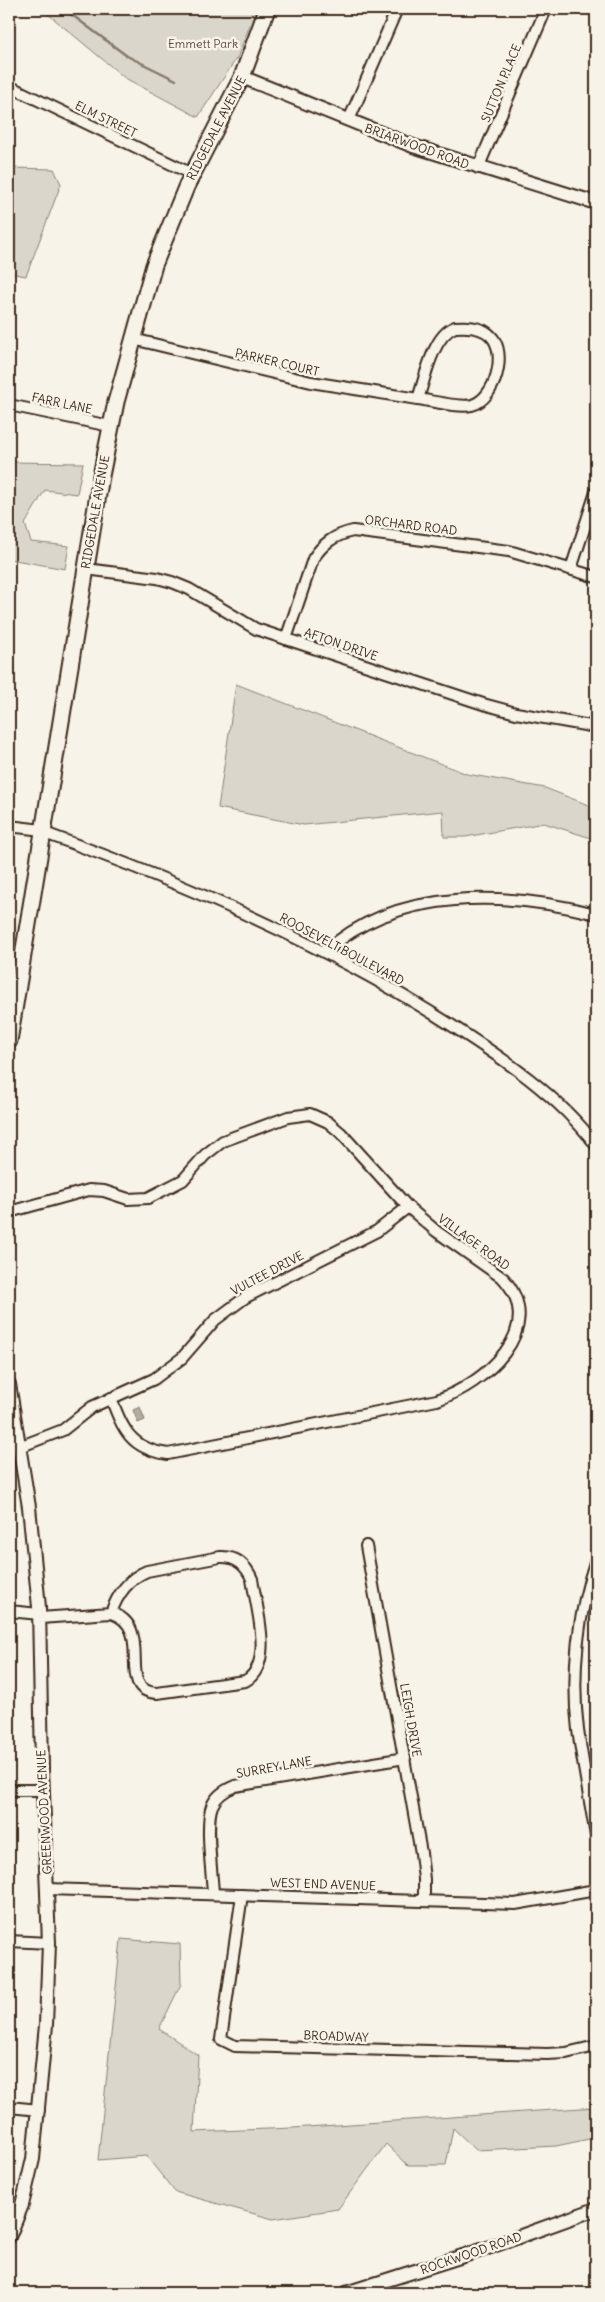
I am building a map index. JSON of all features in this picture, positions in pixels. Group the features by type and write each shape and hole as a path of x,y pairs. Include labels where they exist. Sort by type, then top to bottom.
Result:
{"main road":[{"name":"RIDGEDALE AVENUE","path":"9,1041 110,426 154,265 192,174 242,77 267,9"}],"street":[{"path":"349,120 397,9"},
{"name":"SUTTON PLACE","path":"478,168 546,9"},
{"name":"BRIARWOOD ROAD","path":"242,77 413,146 478,168 596,203"},
{"name":"ELM STREET","path":"9,86 192,174"},
{"name":"PARKER COURT","path":"133,340 311,382 418,399 466,406 483,399 493,382 498,362 496,345 490,335 476,328 465,327 455,327 445,333 437,344 418,399"},
{"name":"FARR LANE","path":"9,405 110,426"},
{"path":"571,569 596,492"},
{"name":"ORCHARD ROAD","path":"286,639 313,559 325,543 342,534 363,531 509,551 596,577"},
{"name":"AFTON DRIVE","path":"86,570 157,578 172,582 189,589 247,625 286,639 483,704 516,713 596,727"},
{"name":"ROOSEVELT BOULEVARD","path":"9,826 42,831 165,878 251,916 325,952 417,1003 503,1059 534,1083 577,1122 596,1145"},
{"path":"325,952 336,942 371,921 410,908 439,902 464,899 516,899 562,905 596,914"},
{"name":"VILLAGE ROAD","path":"9,1212 89,1190 104,1191 128,1199 148,1198 183,1180 205,1155 223,1141 288,1117 310,1114 328,1122 341,1134 408,1207 461,1250 504,1279 515,1295 518,1305 518,1322 510,1344 493,1365 462,1390 437,1400 168,1454 146,1448 128,1436 122,1428 111,1398"},
{"name":"VULTEE DRIVE","path":"19,1447 63,1430 92,1407 144,1384 182,1358 215,1320 246,1297 377,1231 408,1207"},
{"name":"GREENWOOD AVENUE","path":"9,1384 29,1507 40,1616 43,1790 49,1943 46,2025 33,2159 27,2188 9,2237"},
{"name":"LEIGH DRIVE","path":"366,1546 405,1758 424,1879 424,1900"},
{"path":"9,1611 40,1616 111,1613 124,1619 130,1625 136,1645 134,1674 142,1687 150,1693 245,1681 256,1673 260,1666 262,1648 252,1579 244,1566 233,1558 220,1557 140,1574 119,1596 111,1613"},
{"path":"596,1559 585,1600 580,1630 576,1692 578,1730 596,1836"},
{"name":"SURREY LANE","path":"212,1894 209,1816 215,1800 226,1789 405,1758"},
{"path":"9,1790 43,1790"},
{"name":"WEST END AVENUE","path":"48,1889 515,1904 596,1890"},
{"name":"BROADWAY","path":"242,1895 221,2039 227,2043 235,2046 547,2054 566,2053 596,2046"},
{"path":"9,1941 49,1943"},
{"path":"9,2107 39,2110"},
{"name":"ROCKWOOD ROAD","path":"346,2293 485,2249 596,2209"}],"green space":[{"name":"Emmett Park","path":"42,9 256,9 238,56 198,117 125,78"},
{"path":"9,168 54,169 61,184 26,276 9,273"},
{"path":"9,462 83,463 77,494 45,490 25,524 31,542 69,546 65,569 9,559"},
{"path":"236,684 467,774 545,788 596,808 596,842 594,839 544,823 465,837 444,837 443,811 304,825 218,808"},
{"path":"121,1939 180,1944 181,1984 159,2029 198,2055 194,2132 293,2128 596,2107 596,2134 594,2138 556,2146 476,2150 453,2128 446,2165 408,2165 386,2144 338,2209 273,2219 175,2192 146,2156 98,2160"}],"shaded area":[{"path":"140,1407 145,1420 138,1423 133,1410"}],"waterway":[{"path":"64,9 127,56 176,80"}]}
